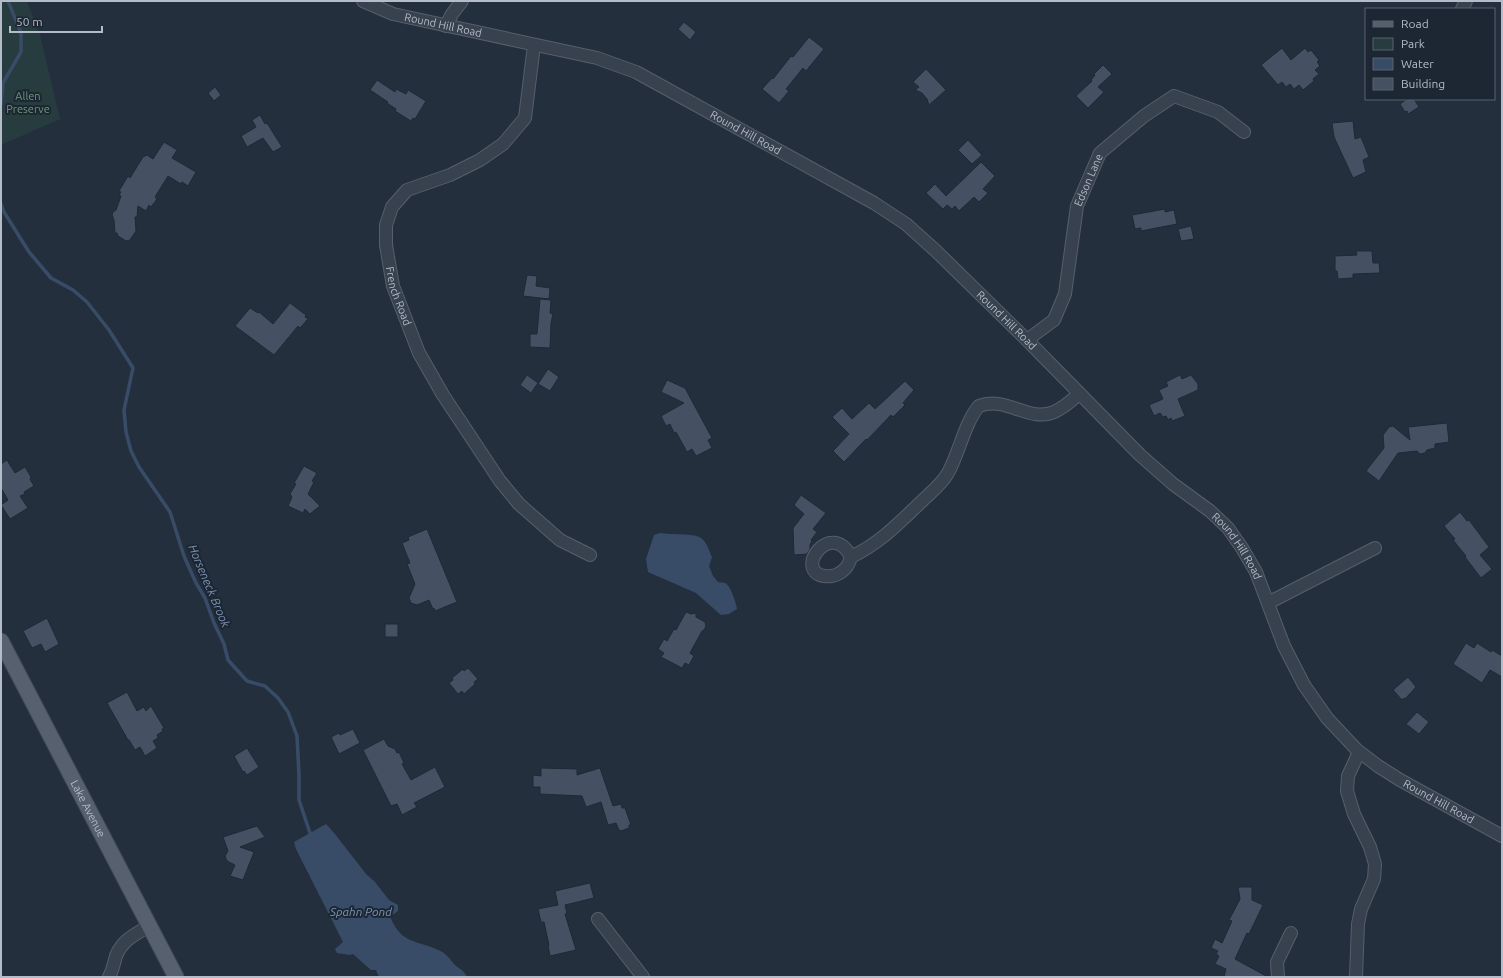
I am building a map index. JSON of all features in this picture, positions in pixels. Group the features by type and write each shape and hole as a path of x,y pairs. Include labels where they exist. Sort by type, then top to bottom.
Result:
{"main road":[{"name":"Lake Avenue","path":"1,641 130,886 176,977"}],"street":[{"name":"Round Hill Road","path":"363,1 393,14 597,58 636,72 874,203 906,224 936,251 1027,340 1140,455 1173,484 1210,511 1228,528 1256,572 1284,646 1304,685 1327,718 1359,752 1400,780 1502,836"},
{"path":"446,26 452,14 462,1"},
{"name":"French Road","path":"534,45 525,118 503,144 480,160 450,175 407,190 392,207 386,225 386,245 393,286 418,353 443,395 500,481 519,504 560,540 590,555"},
{"name":"Edson Lane","path":"1027,340 1054,320 1065,294 1077,206 1100,153 1144,116 1174,96 1218,112 1244,132"},
{"path":"851,557 885,537 938,487 947,474 971,419 979,406 992,402 1036,414 1045,414 1060,410 1079,394"},
{"path":"1268,603 1375,548"},
{"path":"1356,977 1358,924 1361,909 1374,878 1375,864 1370,847 1354,814 1347,791 1348,776 1359,752"},
{"path":"598,919 643,977"},
{"path":"109,977 114,968 117,955 124,942 149,926"},
{"path":"1278,977 1277,962 1291,933"}],"green space":[{"name":"Allen Preserve","path":"1,1 27,1 40,35 60,119 1,145"}],"water":[{"path":"660,533 693,535 701,538 706,544 712,557 709,566 713,576 718,582 725,583 729,587 737,609 729,614 721,615 696,593 648,572 646,559 654,535"},
{"name":"Spahn Pond","path":"326,824 389,900 398,905 398,911 392,915 391,919 400,933 411,940 443,953 467,977 379,977 376,970 371,970 353,954 337,953 335,949 343,942 296,849 294,842"}],"building":[{"path":"684,22 696,32 690,40 678,29"},
{"path":"809,37 824,49 806,71 803,68 786,89 789,91 779,103 762,89 772,78 773,79 791,56 793,57"},
{"path":"1282,48 1291,60 1305,48 1308,52 1311,50 1319,60 1317,62 1320,66 1315,70 1319,74 1313,79 1314,81 1303,90 1299,85 1294,89 1290,84 1286,87 1282,82 1278,85 1261,65"},
{"path":"1103,65 1112,74 1098,87 1104,92 1088,108 1076,96 1092,81 1091,80 1095,75 1094,74"},
{"path":"926,69 946,90 929,105 927,99 922,93 915,90 919,87 913,82"},
{"path":"377,80 395,92 396,89 406,94 408,90 426,101 415,119 413,118 411,121 395,111 396,109 387,103 388,102 370,90"},
{"path":"215,87 221,95 214,101 208,93"},
{"path":"1406,100 1415,100 1419,107 1408,114 1400,104"},
{"path":"260,115 265,124 267,123 282,147 273,152 263,138 247,147 241,136 256,127 252,120"},
{"path":"1353,121 1355,139 1361,137 1369,157 1363,160 1366,172 1353,178 1334,137 1332,123"},
{"path":"968,140 982,155 972,164 958,150"},
{"path":"164,142 177,150 172,158 196,172 188,186 182,182 181,184 168,176 155,197 157,199 151,207 149,205 146,211 138,206 137,217 135,217 136,231 130,240 126,241 115,233 112,215 116,210 121,196 119,195 121,192 119,191 128,176 130,178 143,157 147,155 153,159"},
{"path":"981,162 995,176 983,189 988,193 979,202 974,197 959,211 955,206 952,209 947,205 943,209 926,193 935,184 946,196"},
{"path":"1165,209 1165,212 1174,210 1177,224 1141,231 1141,228 1135,229 1132,215"},
{"path":"1191,226 1194,239 1181,241 1178,229"},
{"path":"1356,251 1372,251 1373,263 1379,263 1380,273 1353,274 1353,278 1338,279 1337,271 1335,271 1335,256 1357,255"},
{"path":"527,275 537,276 536,286 550,288 549,299 523,296"},
{"path":"540,299 551,300 550,313 553,314 551,323 550,348 530,347 530,334 537,334"},
{"path":"290,303 306,315 305,317 308,319 300,328 298,326 274,355 235,326 250,308 258,313 259,312 273,324"},
{"path":"548,369 559,377 550,391 538,384"},
{"path":"527,375 538,383 531,393 520,385"},
{"path":"1180,375 1182,379 1191,375 1198,384 1198,390 1178,399 1185,416 1172,421 1171,418 1168,420 1166,416 1163,417 1160,413 1154,416 1149,405 1163,399 1159,390 1168,386 1166,382"},
{"path":"667,380 685,388 712,438 708,440 712,448 696,456 692,449 687,452 676,432 674,433 670,424 666,426 661,416 684,403 661,392"},
{"path":"905,381 914,390 903,403 905,405 893,417 891,415 844,462 833,451 849,434 832,417 842,408 852,419 869,403 875,409"},
{"path":"1447,423 1449,442 1435,444 1435,448 1427,450 1425,453 1420,454 1417,451 1398,453 1379,481 1366,471 1384,448 1383,435 1389,427 1393,426 1410,440 1408,427"},
{"path":"7,460 15,473 25,467 34,486 24,492 25,494 20,496 28,508 10,519 1,505 8,500 1,488 1,464"},
{"path":"304,466 317,473 312,481 314,482 308,494 320,506 310,514 305,509 303,513 288,506 292,497 290,494 296,484 294,483"},
{"path":"801,495 826,513 813,529 817,532 811,540 810,549 807,554 794,555 793,528 804,514 794,505"},
{"path":"1460,512 1467,521 1469,520 1489,547 1480,555 1492,569 1481,578 1453,540 1455,539 1444,526"},
{"path":"427,529 457,602 435,611 429,600 417,605 411,603 409,598 415,584 407,564 410,563 402,543 409,540 408,537"},
{"path":"686,612 691,614 696,613 696,617 705,622 706,626 690,653 694,656 689,665 685,663 682,668 661,657 664,653 658,649 664,639 667,641 674,629 676,630"},
{"path":"47,618 59,644 45,652 41,644 32,648 23,631"},
{"path":"385,624 398,624 398,637 385,637"},
{"path":"1466,643 1474,648 1477,643 1491,652 1492,650 1502,656 1502,677 1490,670 1482,683 1453,664"},
{"path":"468,668 478,679 474,682 475,684 464,694 462,691 458,694 449,683 453,680 452,678 463,669 464,671"},
{"path":"1408,677 1416,687 1405,699 1404,698 1402,700 1393,690"},
{"path":"127,692 137,711 144,707 146,711 151,706 164,728 162,729 163,731 157,735 158,738 153,741 157,748 145,756 140,747 135,750 107,703"},
{"path":"1417,712 1429,722 1419,734 1406,724"},
{"path":"353,729 360,743 339,754 331,737"},
{"path":"384,739 388,746 395,749 397,753 399,752 404,763 402,764 411,780 435,767 445,787 414,803 417,807 402,815 397,804 391,806 363,750"},
{"path":"247,748 259,767 247,775 244,771 243,772 234,756"},
{"path":"541,768 577,769 577,775 600,768 613,806 621,804 622,808 625,808 631,825 629,825 629,828 621,831 616,823 608,825 601,802 586,807 582,796 540,794 540,787 533,787 533,775 541,776"},
{"path":"257,826 265,837 240,847 254,852 243,880 230,876 235,865 227,861 225,856 228,851 223,837"},
{"path":"590,883 594,898 565,905 567,914 565,914 576,950 550,956 544,922 541,922 538,909 558,905 555,891"},
{"path":"1238,887 1252,887 1252,900 1263,905 1249,934 1247,933 1235,959 1268,977 1224,977 1226,969 1215,964 1219,956 1216,954 1218,951 1211,948 1215,939 1222,943 1232,921 1229,920 1240,899"}],"waterway":[{"name":"Horseneck Brook","path":"1,104 3,83 21,52 21,33 8,1"},
{"name":"Horseneck Brook","path":"1,204 4,212 29,252 51,278 73,290 87,302 109,330 133,368 124,410 126,432 131,451 139,467 170,512 184,556 196,583 205,598 214,623 224,644 228,660 247,681 265,686 278,698 288,712 297,736 299,800 311,836"}]}
